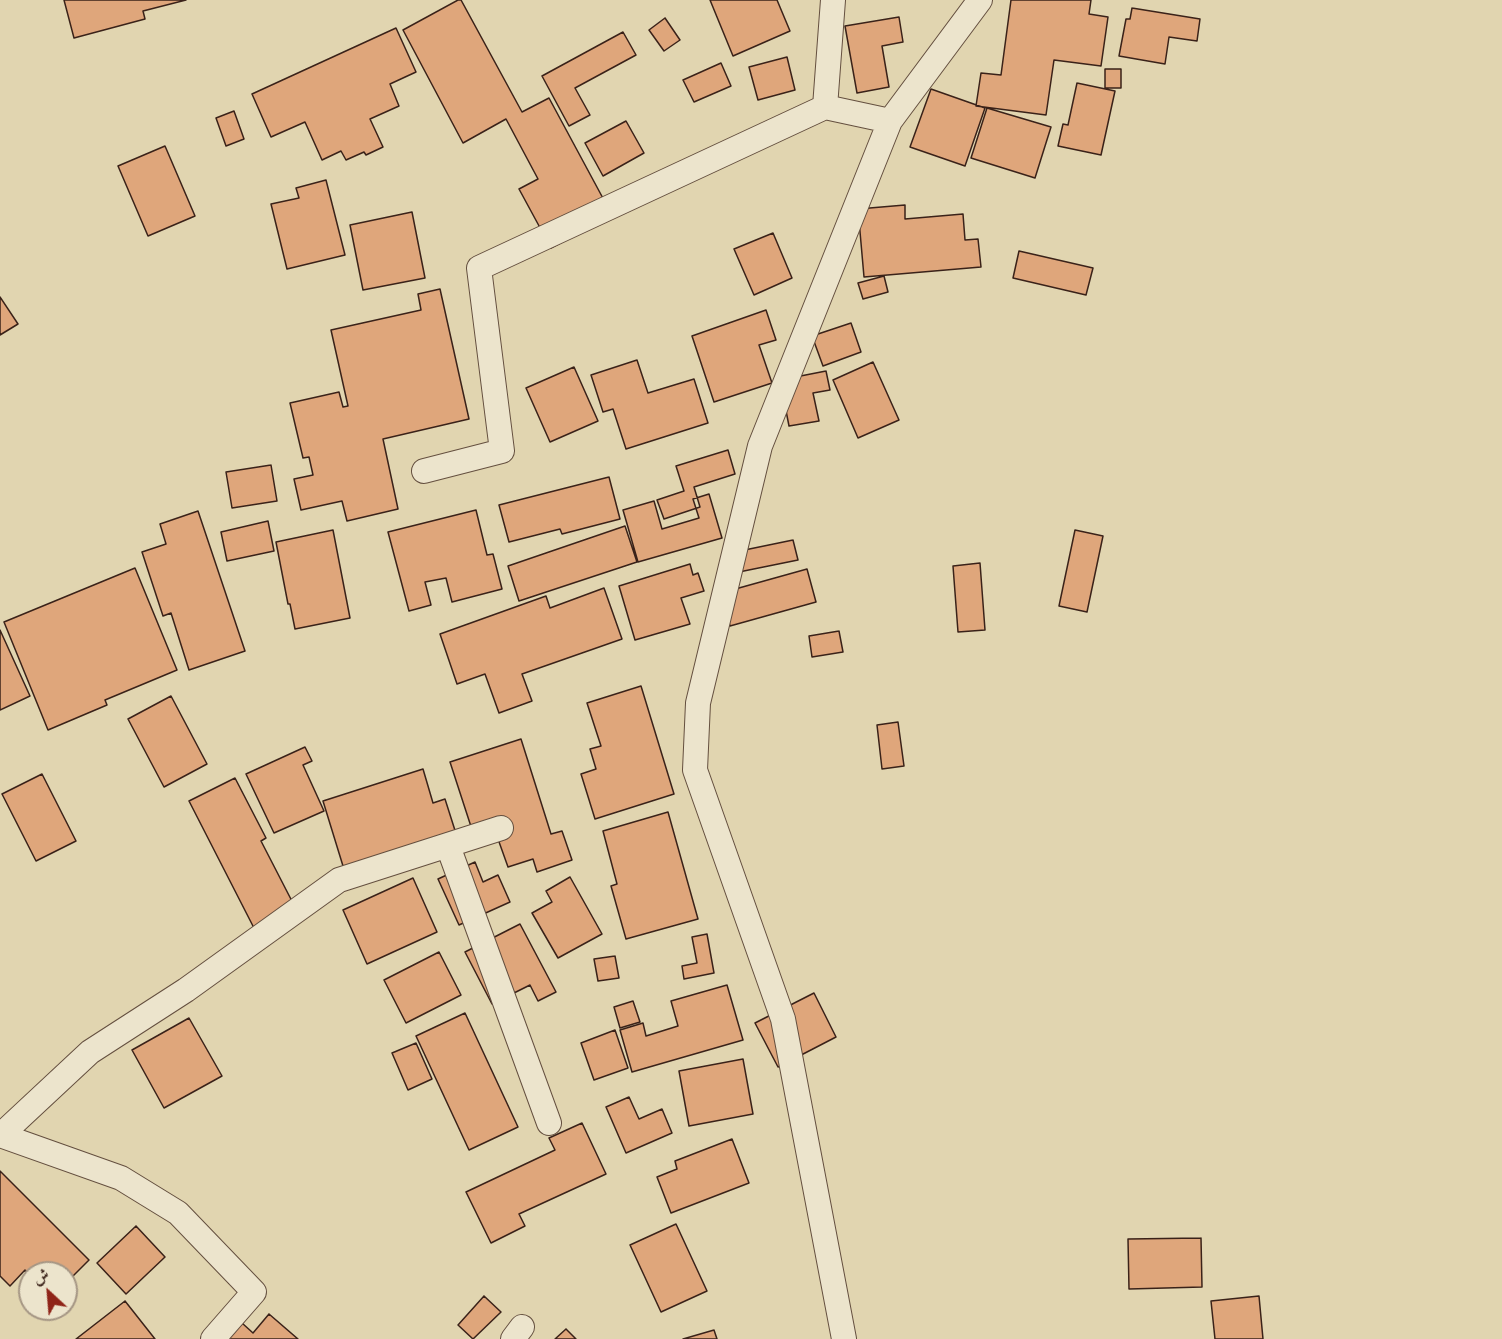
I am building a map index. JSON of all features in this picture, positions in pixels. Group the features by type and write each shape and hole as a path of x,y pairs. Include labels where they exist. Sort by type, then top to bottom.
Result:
{"street":[{"path":"825,107 833,0"},
{"path":"844,1339 783,1019 695,770 698,703 760,446 890,121 980,0"},
{"path":"424,471 502,451 479,268 825,107 890,121"},
{"path":"213,1339 254,1292 178,1213 121,1178 1,1135 90,1052 186,990 339,880 501,828"},
{"path":"448,846 549,1123"}],"building":[{"path":"64,0 186,0 143,11 145,19 74,38"},
{"path":"461,0 522,112 549,98 612,215 551,248 519,189 538,179 506,119 463,143 403,30"},
{"path":"710,0 777,0 790,31 733,56"},
{"path":"1011,0 1091,0 1089,14 1108,17 1101,66 1054,60 1046,115 976,106 981,73 1001,75"},
{"path":"1132,8 1200,19 1197,41 1169,37 1165,64 1119,56 1126,19 1130,19"},
{"path":"899,17 903,42 882,46 889,87 857,93 845,26"},
{"path":"665,18 680,40 664,51 649,30"},
{"path":"396,28 416,72 390,84 399,106 370,119 383,147 366,155 364,152 346,160 341,151 322,160 305,122 271,137 252,94"},
{"path":"623,32 636,55 575,88 590,115 569,126 542,76"},
{"path":"787,57 795,90 758,100 749,67"},
{"path":"721,63 731,86 694,102 683,80"},
{"path":"1105,69 1121,69 1121,88 1105,88"},
{"path":"1077,83 1115,91 1101,155 1058,146 1063,124 1068,125"},
{"path":"931,89 985,108 965,166 910,147"},
{"path":"987,108 1051,127 1035,178 971,158"},
{"path":"234,111 244,139 226,146 216,118"},
{"path":"626,121 644,153 603,176 585,143"},
{"path":"165,146 195,216 148,236 118,166"},
{"path":"326,180 345,255 287,269 271,204 299,198 296,188"},
{"path":"905,205 905,219 963,214 965,240 978,239 981,267 864,277 858,209"},
{"path":"412,212 425,278 363,290 350,225"},
{"path":"773,233 792,278 754,295 734,249"},
{"path":"1019,251 1093,268 1086,295 1013,278"},
{"path":"884,276 888,292 863,299 858,283"},
{"path":"440,289 469,419 383,439 398,509 347,521 342,501 301,510 294,479 313,475 309,457 303,458 290,403 339,392 343,407 348,406 331,330 421,310 418,294"},
{"path":"0,297 18,324 0,335"},
{"path":"766,310 776,340 759,345 772,383 714,402 692,336"},
{"path":"851,323 861,352 823,366 812,336"},
{"path":"637,360 648,393 694,379 708,423 626,449 613,409 603,412 591,375"},
{"path":"873,362 899,420 858,438 833,380"},
{"path":"574,367 598,421 550,442 526,388"},
{"path":"826,371 830,390 813,393 819,421 789,426 780,380"},
{"path":"728,450 735,474 694,487 700,507 664,519 657,500 684,491 676,466"},
{"path":"271,465 277,501 232,508 226,472"},
{"path":"609,477 620,519 562,534 560,529 509,542 499,505"},
{"path":"709,494 722,538 638,562 623,510 654,501 662,529 699,518 693,499"},
{"path":"476,510 487,555 493,554 502,589 452,602 446,578 425,582 431,605 409,611 388,532"},
{"path":"198,511 245,651 189,670 171,613 163,616 142,552 166,544 160,524"},
{"path":"268,521 274,551 227,561 221,532"},
{"path":"625,526 637,562 519,601 508,566"},
{"path":"333,530 350,618 295,629 276,542"},
{"path":"1075,530 1103,536 1087,612 1059,606"},
{"path":"793,540 798,560 734,573 730,553"},
{"path":"980,563 985,630 958,632 953,566"},
{"path":"690,564 693,575 698,573 704,591 681,598 690,624 635,640 619,586"},
{"path":"135,568 177,670 105,700 107,705 48,730 4,622"},
{"path":"807,569 816,602 730,626 721,593"},
{"path":"604,588 622,639 522,674 532,701 499,713 485,674 457,684 440,634 546,596 550,608"},
{"path":"0,630 30,696 0,710"},
{"path":"839,631 843,652 812,657 809,636"},
{"path":"641,686 674,794 595,819 581,774 596,769 590,749 601,746 587,703"},
{"path":"171,696 207,764 164,787 128,719"},
{"path":"898,722 904,766 882,769 877,725"},
{"path":"521,739 551,834 562,831 572,860 537,872 533,859 508,867 498,839 477,845 450,762"},
{"path":"305,747 312,761 303,765 324,811 274,833 246,774"},
{"path":"423,769 433,803 445,799 459,843 347,879 323,801"},
{"path":"42,774 76,841 36,861 2,794"},
{"path":"235,778 266,838 261,841 296,909 255,930 189,801"},
{"path":"668,812 698,919 626,939 611,886 617,884 603,831"},
{"path":"475,862 483,882 498,875 510,902 459,925 438,879"},
{"path":"570,877 602,934 558,958 532,913 552,902 546,891"},
{"path":"413,878 437,932 367,964 343,910"},
{"path":"520,924 556,992 538,1001 530,985 492,1004 465,952"},
{"path":"707,934 714,973 684,979 682,966 697,963 692,937"},
{"path":"439,952 461,995 406,1023 384,980"},
{"path":"615,956 619,978 598,981 594,959"},
{"path":"727,985 743,1040 632,1072 620,1030 643,1023 646,1036 678,1026 671,1001"},
{"path":"814,993 836,1037 778,1067 755,1023"},
{"path":"633,1001 640,1022 620,1028 614,1007"},
{"path":"465,1013 518,1127 469,1150 416,1036"},
{"path":"189,1018 222,1076 164,1108 132,1050"},
{"path":"615,1030 628,1068 594,1080 581,1043"},
{"path":"416,1043 432,1079 408,1090 392,1053"},
{"path":"743,1059 753,1114 689,1126 679,1071"},
{"path":"629,1097 639,1119 662,1109 672,1133 626,1153 606,1107"},
{"path":"582,1123 606,1174 519,1214 525,1226 491,1243 466,1192 555,1150 549,1138"},
{"path":"732,1139 749,1183 671,1213 657,1177 677,1169 675,1161"},
{"path":"0,1171 89,1260 78,1271 78,1261 18,1261 18,1277 10,1286 0,1276"},
{"path":"676,1224 707,1291 661,1312 630,1245"},
{"path":"136,1226 165,1257 126,1294 97,1263"},
{"path":"1201,1238 1202,1287 1129,1289 1128,1239"},
{"path":"484,1296 501,1312 473,1339 458,1325"},
{"path":"1259,1296 1263,1339 1215,1339 1211,1301"},
{"path":"125,1301 155,1339 76,1339"},
{"path":"269,1314 298,1339 228,1339 242,1323 253,1333"},
{"path":"566,1329 576,1339 555,1339"},
{"path":"714,1330 717,1339 683,1339"}]}
